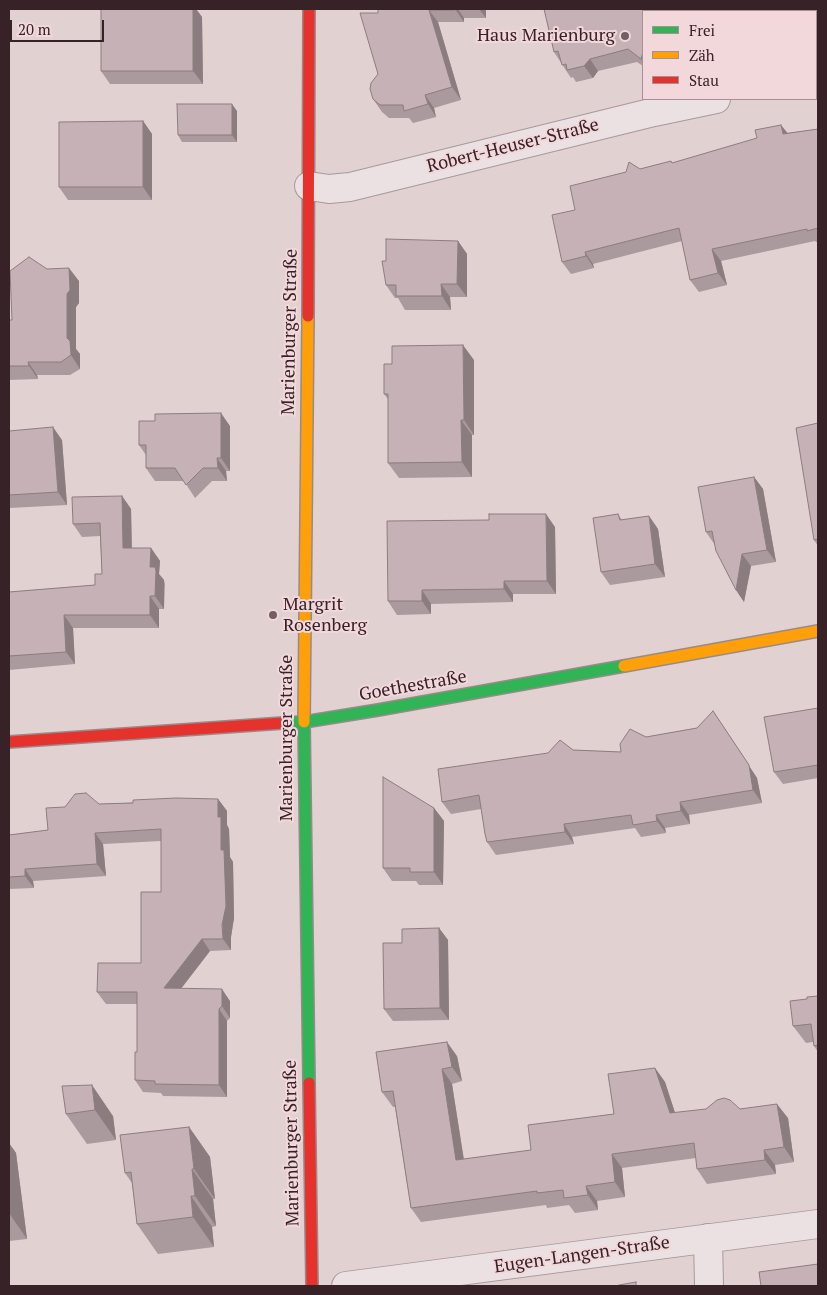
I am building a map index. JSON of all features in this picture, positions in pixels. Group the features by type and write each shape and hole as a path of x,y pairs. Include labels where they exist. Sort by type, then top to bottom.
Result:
{"street":[{"name":"Marienburger Straße","path":"309,9 304,722 312,1286"},
{"name":"Robert-Heuser-Straße","path":"309,186 329,189 350,186 654,112 711,100"},
{"name":"Goethestraße","path":"9,742 304,722 818,631"},
{"name":"Eugen-Langen-Straße","path":"346,1286 818,1224"},
{"path":"708,1238 708,1286"}],"building":[{"path":"101,9 193,9 193,71 101,71"},
{"path":"378,9 455,9 429,10 452,87 425,95 428,104 404,111 403,105 380,105 373,99 370,89 371,83 378,74 360,13 378,13"},
{"path":"544,9 648,10 642,10 641,59 628,49 590,59 584,66 567,70 566,64 562,65 558,51 554,52"},
{"path":"771,9 772,10 728,10"},
{"path":"177,104 232,104 232,135 178,135"},
{"path":"143,121 143,187 59,187 59,122"},
{"path":"781,125 783,134 818,129 818,228 712,249 718,273 690,280 679,228 585,252 586,256 562,262 552,215 575,210 570,186 626,172 629,162 640,169 671,161 672,163 757,138 755,130"},
{"path":"386,239 458,241 457,284 441,284 442,296 396,296 396,285 386,285 382,261 386,261"},
{"path":"29,257 47,269 69,268 70,290 67,294 67,338 70,341 71,355 61,362 28,362 29,366 9,366 9,320 12,320 10,271"},
{"path":"463,345 464,420 461,420 462,462 388,463 388,394 384,394 384,364 392,364 392,346"},
{"path":"221,413 221,458 217,458 218,468 203,468 186,485 175,468 146,468 146,445 139,445 139,421 155,421 155,414"},
{"path":"818,423 818,539 814,540 796,428"},
{"path":"53,427 58,492 9,495 9,431"},
{"path":"754,477 767,550 742,554 736,590 716,551 712,531 706,532 698,487"},
{"path":"122,496 123,548 151,548 150,567 155,567 156,571 155,596 150,596 150,615 64,615 66,652 9,656 9,592 95,585 95,574 102,574 100,523 73,524 72,497"},
{"path":"489,514 546,514 547,581 504,581 504,589 422,590 422,601 388,601 387,521 489,520"},
{"path":"618,514 620,520 649,516 655,564 601,572 593,518"},
{"path":"818,708 818,765 774,772 764,717"},
{"path":"713,711 749,765 753,790 680,802 681,811 656,815 657,821 633,825 631,815 564,824 565,832 487,842 479,795 442,802 438,769 548,753 560,740 573,750 621,752 620,744 630,729 646,737 697,728"},
{"path":"383,777 434,808 434,872 410,872 410,868 383,868"},
{"path":"86,793 99,804 133,803 133,800 176,798 218,799 218,817 221,817 221,850 224,850 226,906 222,925 223,939 202,939 164,988 222,989 222,1006 219,1009 219,1085 155,1084 155,1081 135,1080 137,992 97,992 98,963 141,963 141,892 161,892 161,829 95,833 97,864 25,869 25,876 9,877 9,835 48,830 46,808 65,807 75,794"},
{"path":"439,928 440,1008 384,1009 383,943 402,943 402,929"},
{"path":"818,996 818,1045 814,1046 811,1024 793,1026 790,1001"},
{"path":"447,1042 452,1067 442,1069 456,1160 531,1150 528,1125 614,1114 608,1074 655,1068 670,1113 706,1109 717,1100 724,1098 730,1100 740,1109 777,1104 784,1147 764,1150 765,1160 697,1169 694,1143 612,1154 615,1182 586,1186 588,1195 564,1198 563,1190 537,1193 537,1191 411,1208 393,1091 382,1092 376,1052"},
{"path":"92,1085 95,1110 66,1114 62,1086"},
{"path":"189,1127 194,1169 192,1169 195,1196 191,1196 193,1217 137,1224 131,1172 125,1173 120,1135"},
{"path":"818,1264 818,1286 761,1286 759,1272"},
{"path":"636,1282 636,1286 617,1286 619,1285"}],"traffic: fast":[{"path":"283,723 304,722 378,710 624,666"},
{"path":"304,722 309,1083"}],"traffic: slow":[{"path":"304,722 308,316"},
{"path":"624,666 818,631"}],"traffic: jam":[{"path":"308,316 309,9"},
{"path":"9,742 283,723"},
{"path":"309,1083 312,1286"}],"place":[{"name":"Haus Marienburg","path":"625,36"},
{"name":"Margrit Rosenberg","path":"273,615"}]}
